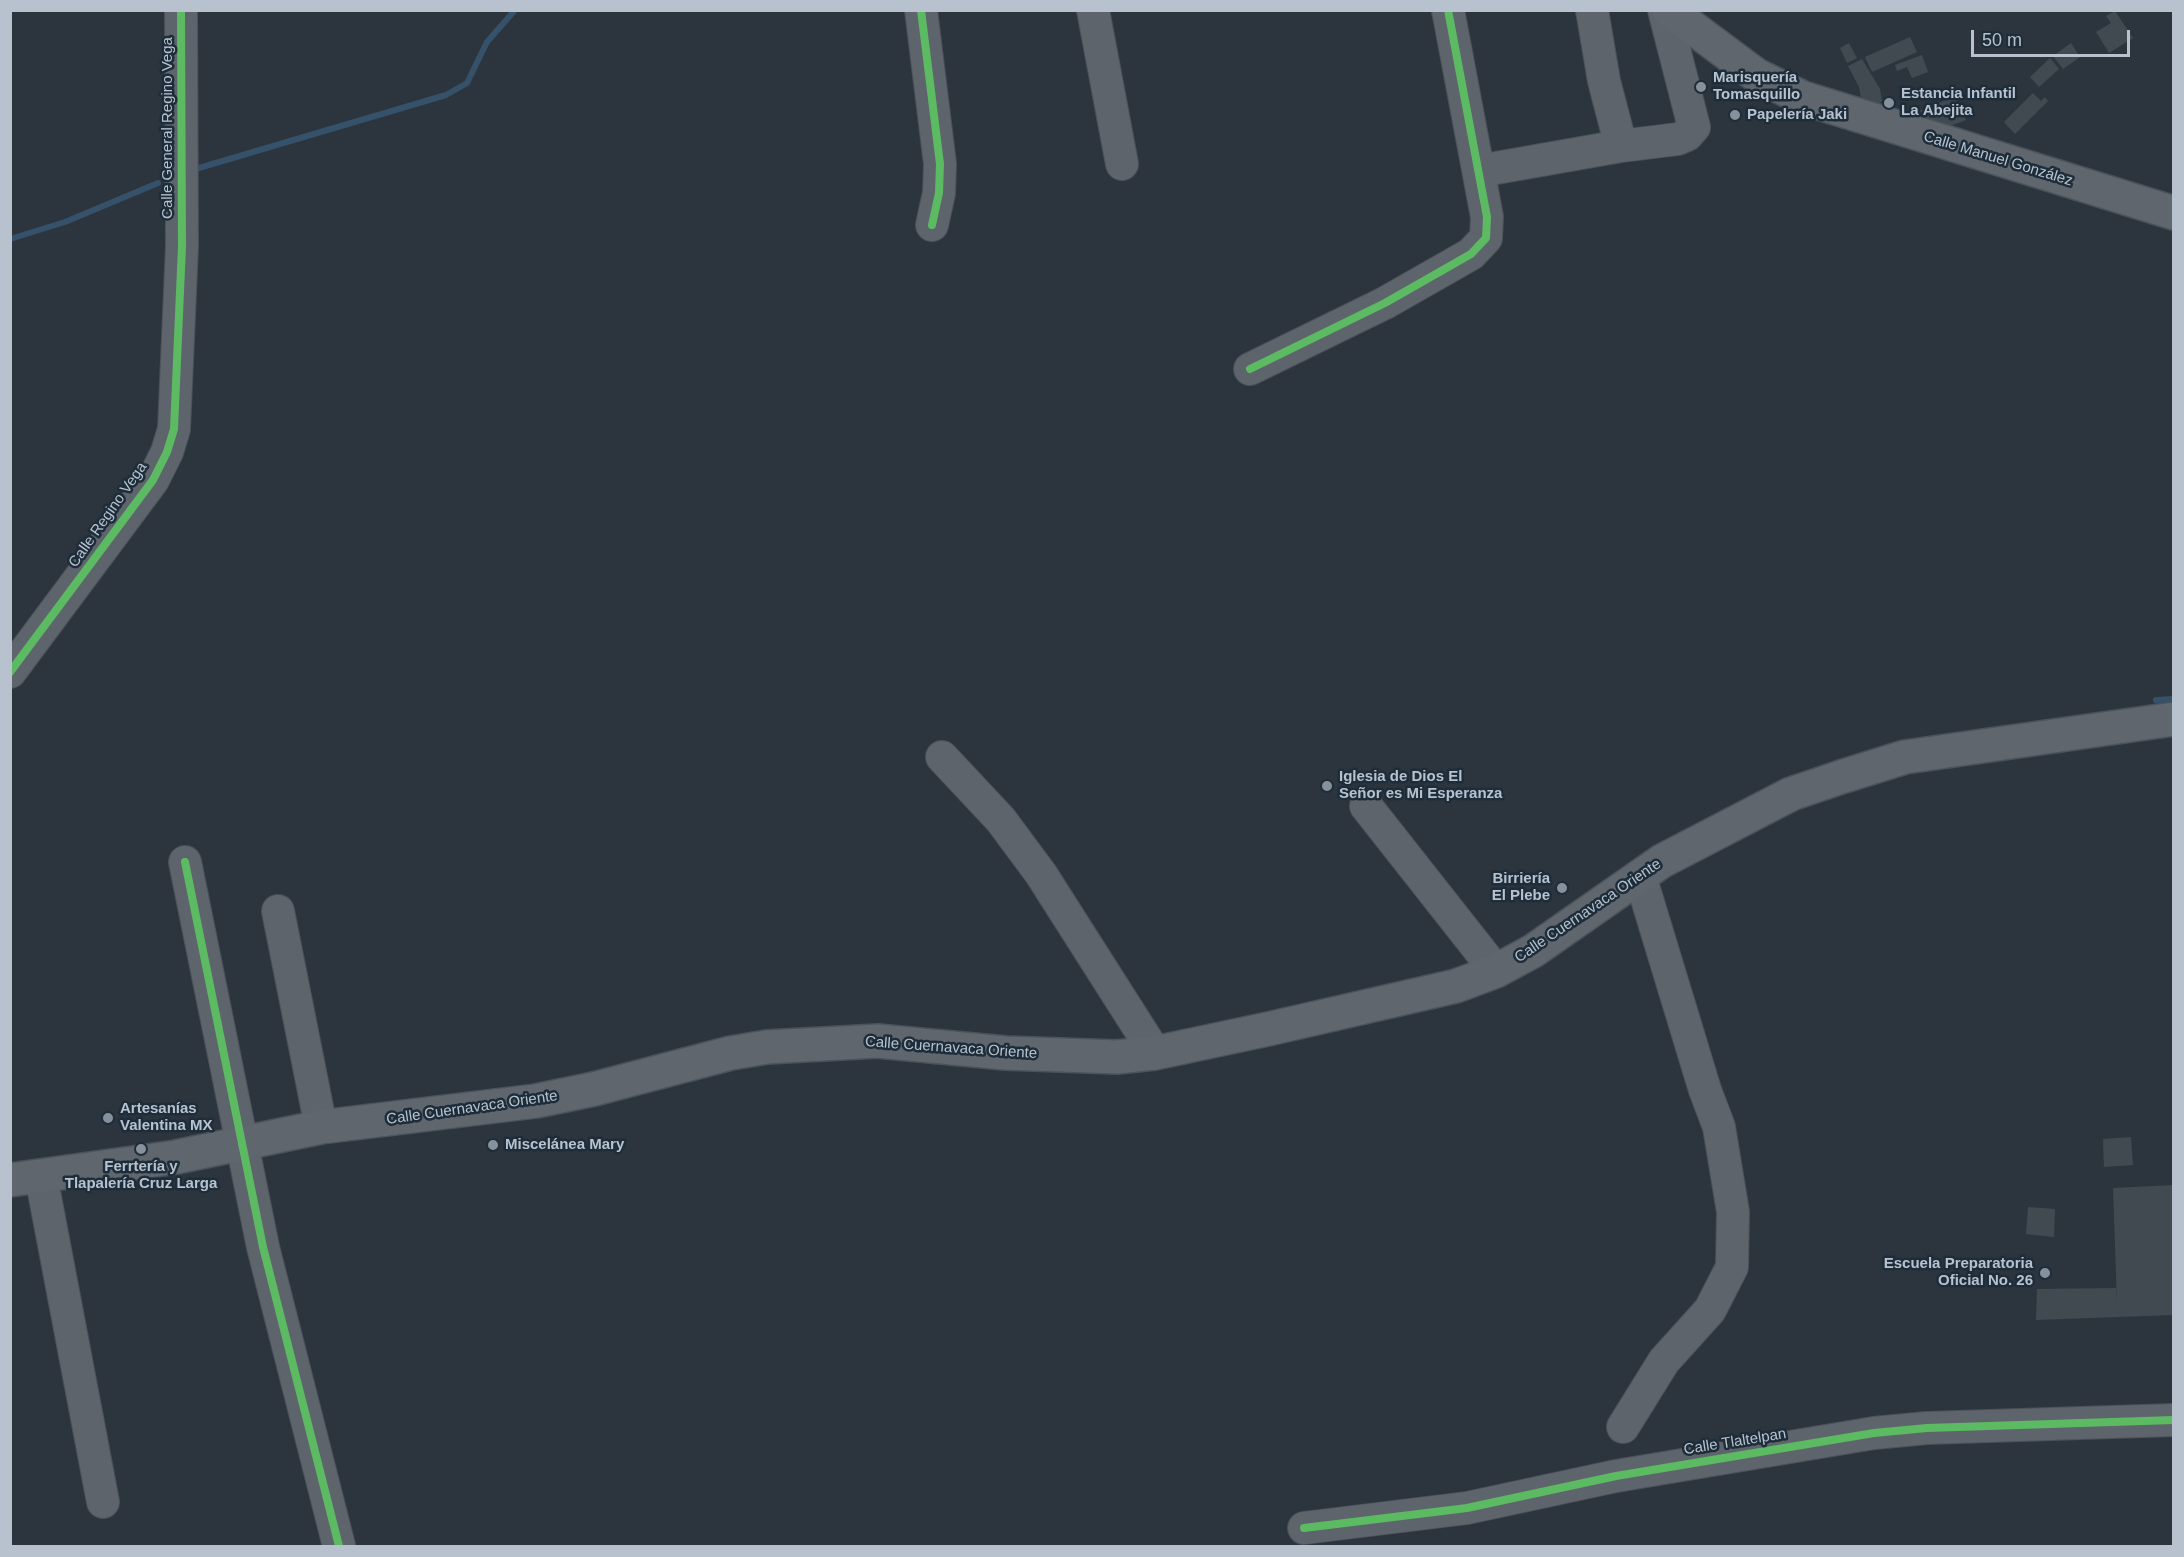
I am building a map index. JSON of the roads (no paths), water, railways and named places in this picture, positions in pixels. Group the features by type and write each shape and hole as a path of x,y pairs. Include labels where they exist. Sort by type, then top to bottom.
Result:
{"main road":[{"name":"Calle Manuel González","path":"1669,10 1756,75 1803,98 2174,213"},
{"name":"Calle Cuernavaca Oriente","path":"26,1178 176,1157 321,1127 536,1101 594,1089 731,1053 807,1043 878,1041 1070,1057 1155,1053 1456,986 1496,971 1533,951 1662,861 1791,794 1840,777 1905,757 2174,719"}],"street":[{"name":"Calle General Regino Vega","path":"181,10 182,246"},
{"path":"921,10 940,164 939,193 932,225"},
{"path":"1093,10 1122,164"},
{"path":"1250,369 1385,303 1471,254 1486,238 1488,231 1479,171 1448,10"},
{"path":"1592,10 1604,81 1621,146"},
{"path":"1479,171 1621,146 1678,139 1687,135 1694,127 1664,10"},
{"name":"Calle Regino Vega","path":"10,672 153,480 166,452 174,429 177,402 182,246"},
{"path":"942,757 1001,820 1041,874 1155,1053"},
{"path":"1366,806 1496,971"},
{"path":"184,862 241,1143 290,1361 339,1546"},
{"path":"1623,1427 1664,1361 1710,1310 1732,1267 1733,1212 1719,1127 1705,1090 1640,876"},
{"path":"278,911 321,1127"},
{"path":"26,1178 103,1502"},
{"name":"Calle Tlaltelpan","path":"1304,1528 1467,1508 1616,1476 1874,1433 1927,1428 2174,1420"}],"waterway":[{"path":"192,170 446,95 467,83 487,42 515,10"},
{"path":"10,239 65,222 158,183"},
{"path":"2156,700 2174,699"}],"place":[{"name":"Marisquería Tomasquillo","path":"1701,87"},
{"name":"Estancia Infantil La Abejita","path":"1889,103"},
{"name":"Papelería Jaki","path":"1735,115"},
{"name":"Iglesia de Dios El Señor es Mi Esperanza","path":"1327,786"},
{"name":"Birriería El Plebe","path":"1562,888"},
{"name":"Artesanías Valentina MX","path":"108,1118"},
{"name":"Miscelánea Mary","path":"493,1145"},
{"name":"Ferrtería y Tlapalería Cruz Larga","path":"141,1149"},
{"name":"Escuela Preparatoria Oficial No. 26","path":"2045,1273"}]}
